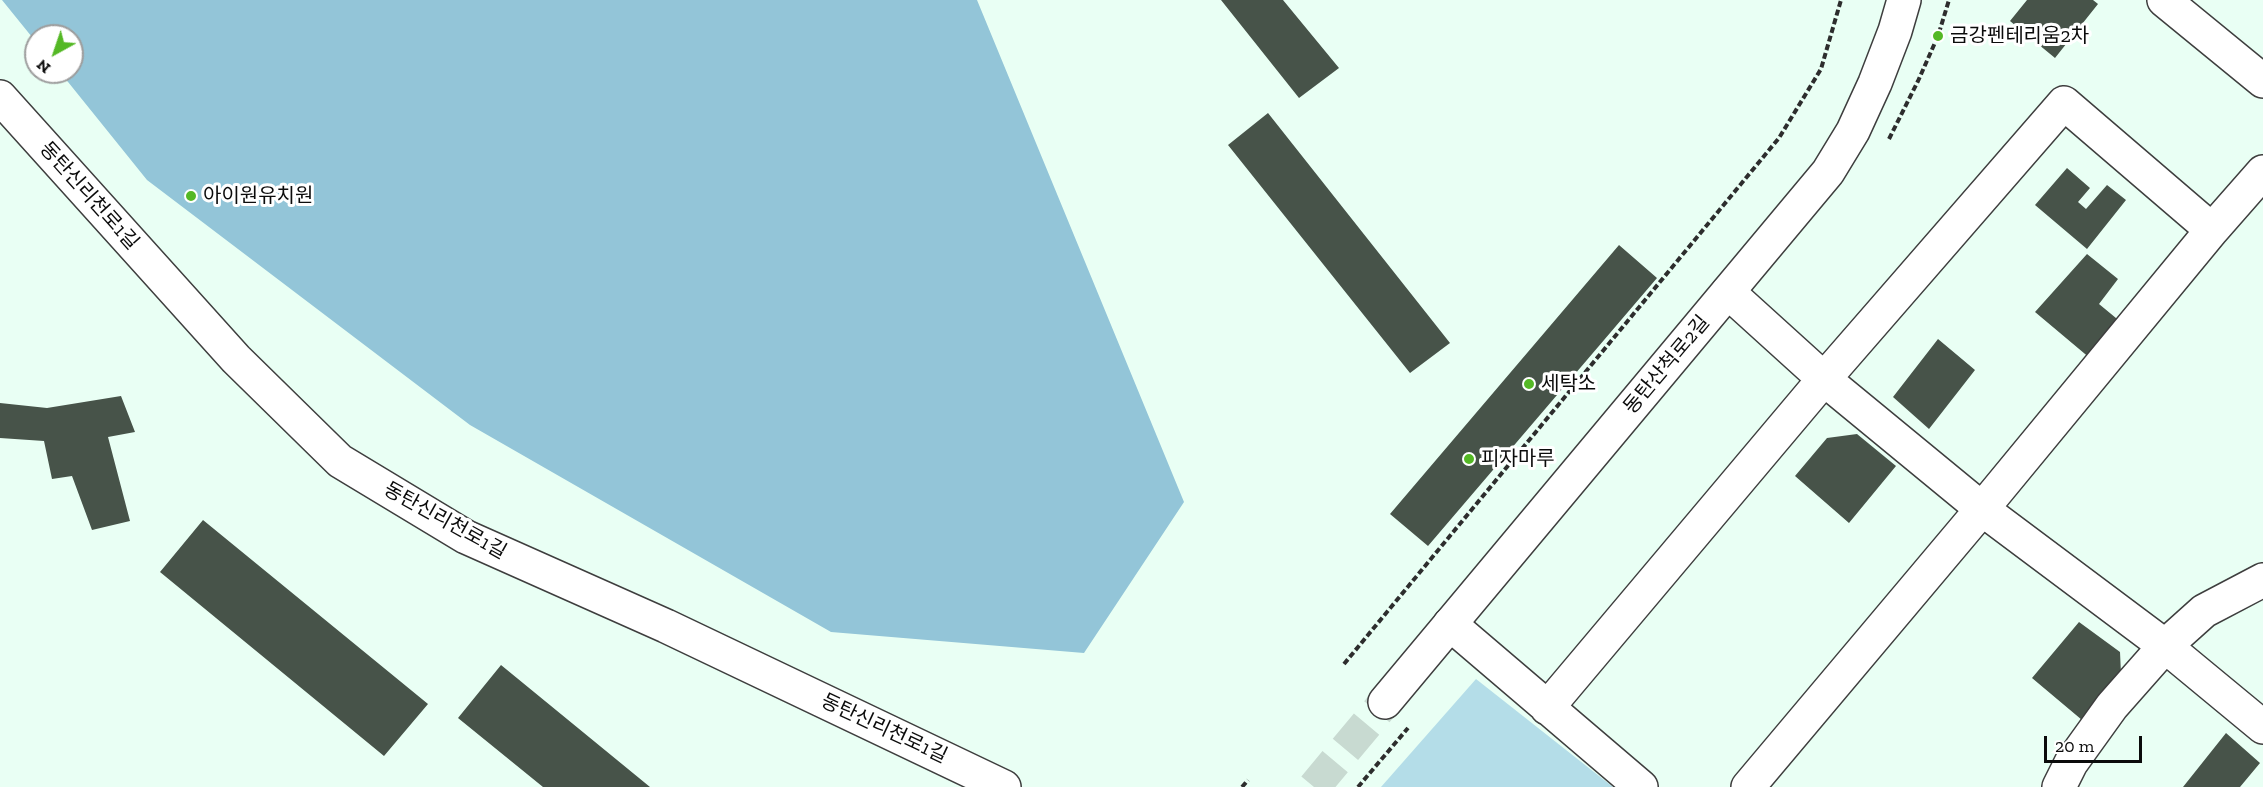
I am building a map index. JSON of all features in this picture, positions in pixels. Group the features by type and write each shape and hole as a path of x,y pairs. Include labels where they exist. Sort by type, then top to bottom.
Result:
{"street":[{"name":"동탄산척로2길","path":"1385,702 1828,172 1853,131 1875,83 1904,0"},
{"path":"2164,0 2263,81"},
{"name":"동탄신리천로1길","path":"0,97 236,359 340,461 466,537 666,626 1004,787"},
{"path":"1547,708 1824,379 2064,103 2212,230"},
{"path":"1748,787 1982,509 2212,230 2263,172"},
{"path":"1728,292 1824,379 1982,509 2165,646 2263,727"},
{"path":"2059,787 2071,763 2112,706 2165,646 2204,611 2263,580"},
{"path":"1450,624 1641,787"}],"path":[{"path":"1344,664 1779,138 1821,69 1841,0"},
{"path":"1242,787 1248,780"}],"shaded area":[{"path":"2,0 977,0 1184,502 1084,653 831,632 470,425 147,180 70,84 84,84 84,24 24,24 24,27"},
{"path":"1476,679 1613,787 1381,787"}],"building":[{"path":"1221,0 1283,0 1339,68 1299,98"},
{"path":"2027,0 2093,0 2098,4 2055,58 2010,21"},
{"path":"1268,113 1450,343 1410,373 1228,145"},
{"path":"2067,168 2090,188 2078,202 2086,209 2107,185 2126,200 2087,249 2035,205"},
{"path":"1619,245 1657,278 1428,546 1390,514"},
{"path":"2087,254 2118,279 2099,304 2122,323 2091,359 2035,312"},
{"path":"1938,339 1975,370 1929,429 1893,397"},
{"path":"121,396 135,432 108,437 130,521 92,530 72,476 52,479 44,441 0,438 0,403 47,408"},
{"path":"1857,434 1896,466 1849,523 1795,476 1827,438"},
{"path":"203,520 428,704 384,756 160,572"},
{"path":"2079,622 2120,652 2121,674 2082,720 2032,678"},
{"path":"501,665 650,787 543,787 458,718"},
{"path":"2226,733 2260,763 2240,787 2183,787"}],"tunnel":[{"path":"1314,787 1385,702"}],"place":[{"name":"금강펜테리움2차","path":"1938,36"},
{"name":"아이원유치원","path":"191,196"},
{"name":"세탁소","path":"1529,384"},
{"name":"피자마루","path":"1469,459"}]}
